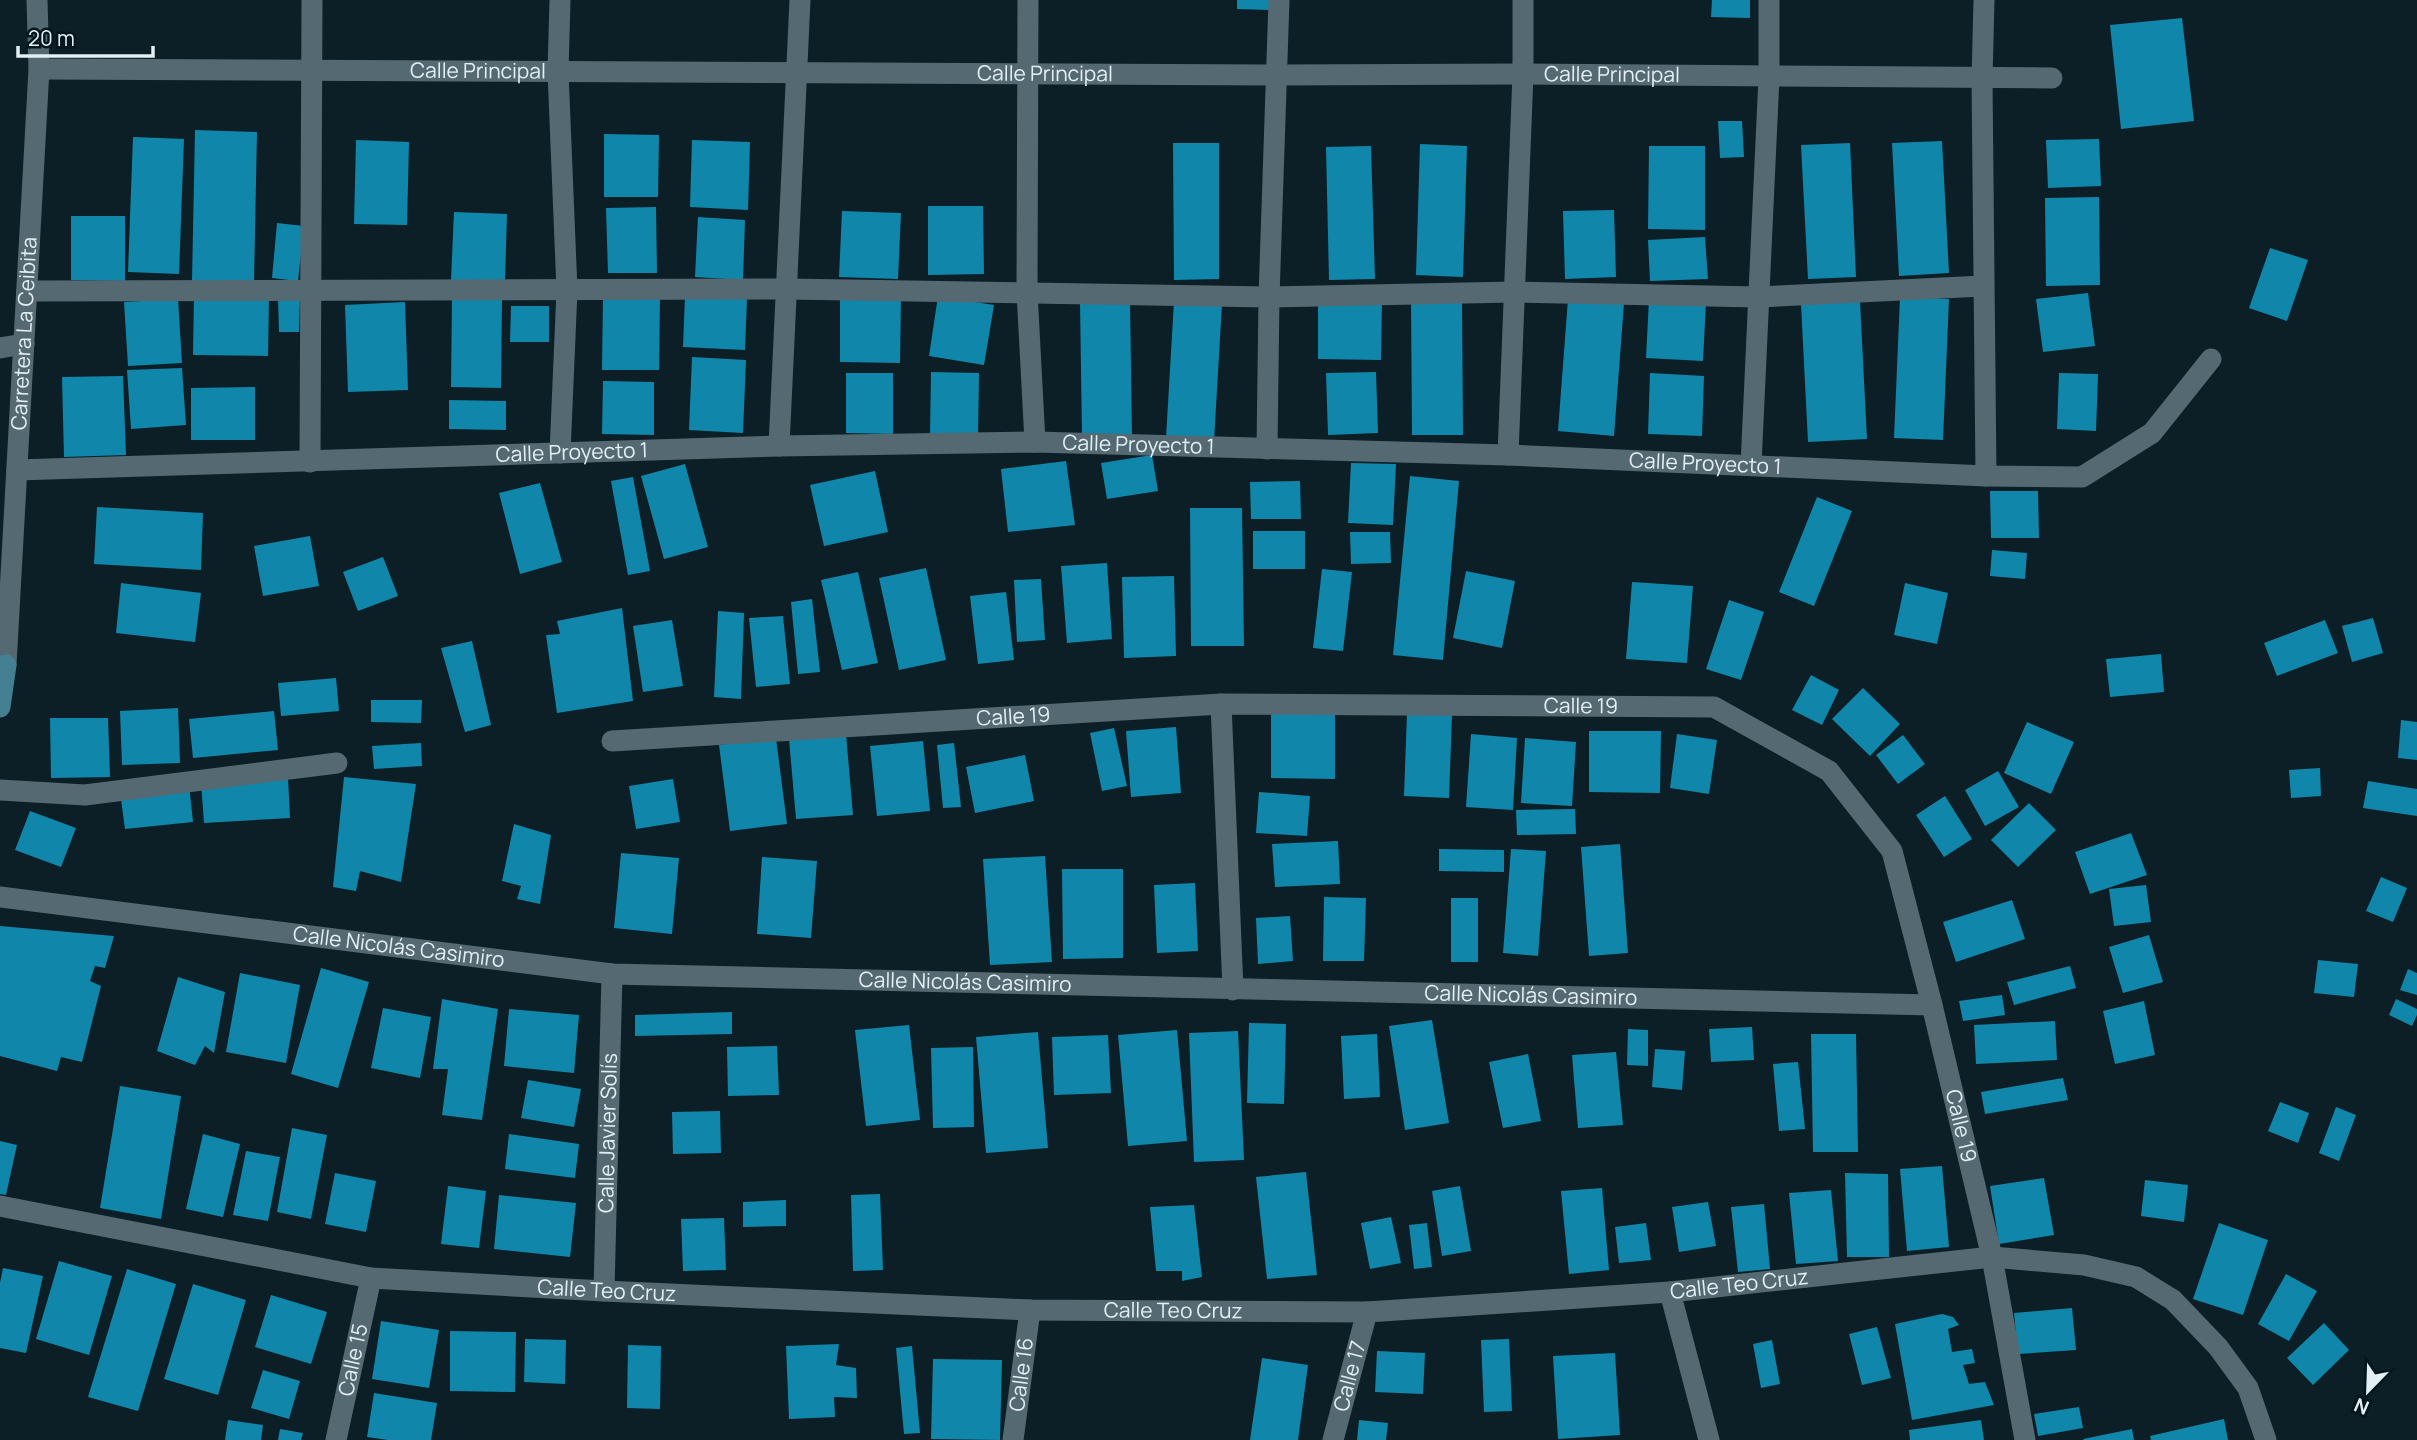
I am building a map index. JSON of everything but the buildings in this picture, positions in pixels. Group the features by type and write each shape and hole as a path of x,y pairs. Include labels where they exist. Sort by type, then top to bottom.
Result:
{"main road":[{"name":"Carretera La Ceibita","path":"0,707 3,665"}],"street":[{"name":"Carretera La Ceibita","path":"3,665 17,470 39,69 37,0"},
{"path":"310,462 312,0"},
{"path":"560,0 558,72 567,290 560,453"},
{"path":"779,446 800,0"},
{"path":"1028,0 1027,292 1035,442"},
{"path":"1267,449 1279,0"},
{"path":"1508,455 1523,74 1523,0"},
{"path":"1751,466 1769,77 1769,0"},
{"path":"1984,0 1982,79 1986,476"},
{"name":"Calle Principal","path":"39,69 2052,78"},
{"path":"27,291 787,289 1269,297 1514,292 1758,297 1983,286"},
{"path":"0,348 24,344"},
{"name":"Calle Proyecto 1","path":"17,470 779,446 1035,442 1508,455 1986,476 2082,477 2152,433 2211,359"},
{"path":"1221,704 1233,990"},
{"name":"Calle 19","path":"612,741 1221,704 1714,707 1829,771 1892,851 1992,1257 2025,1440"},
{"path":"0,790 85,795 337,763"},
{"name":"Calle Nicolás Casimiro","path":"0,897 612,974 1932,1005"},
{"name":"Calle Javier Solís","path":"604,1291 612,974"},
{"name":"Calle Teo Cruz","path":"0,1206 371,1278 1030,1310 1367,1312 1670,1292 1992,1257 2084,1265 2136,1278 2173,1300 2218,1347 2248,1388 2266,1440"},
{"name":"Calle 15","path":"336,1440 371,1278"},
{"path":"1670,1292 1709,1440"},
{"name":"Calle 16","path":"1013,1440 1030,1310"},
{"name":"Calle 17","path":"1332,1440 1367,1312"}]}
